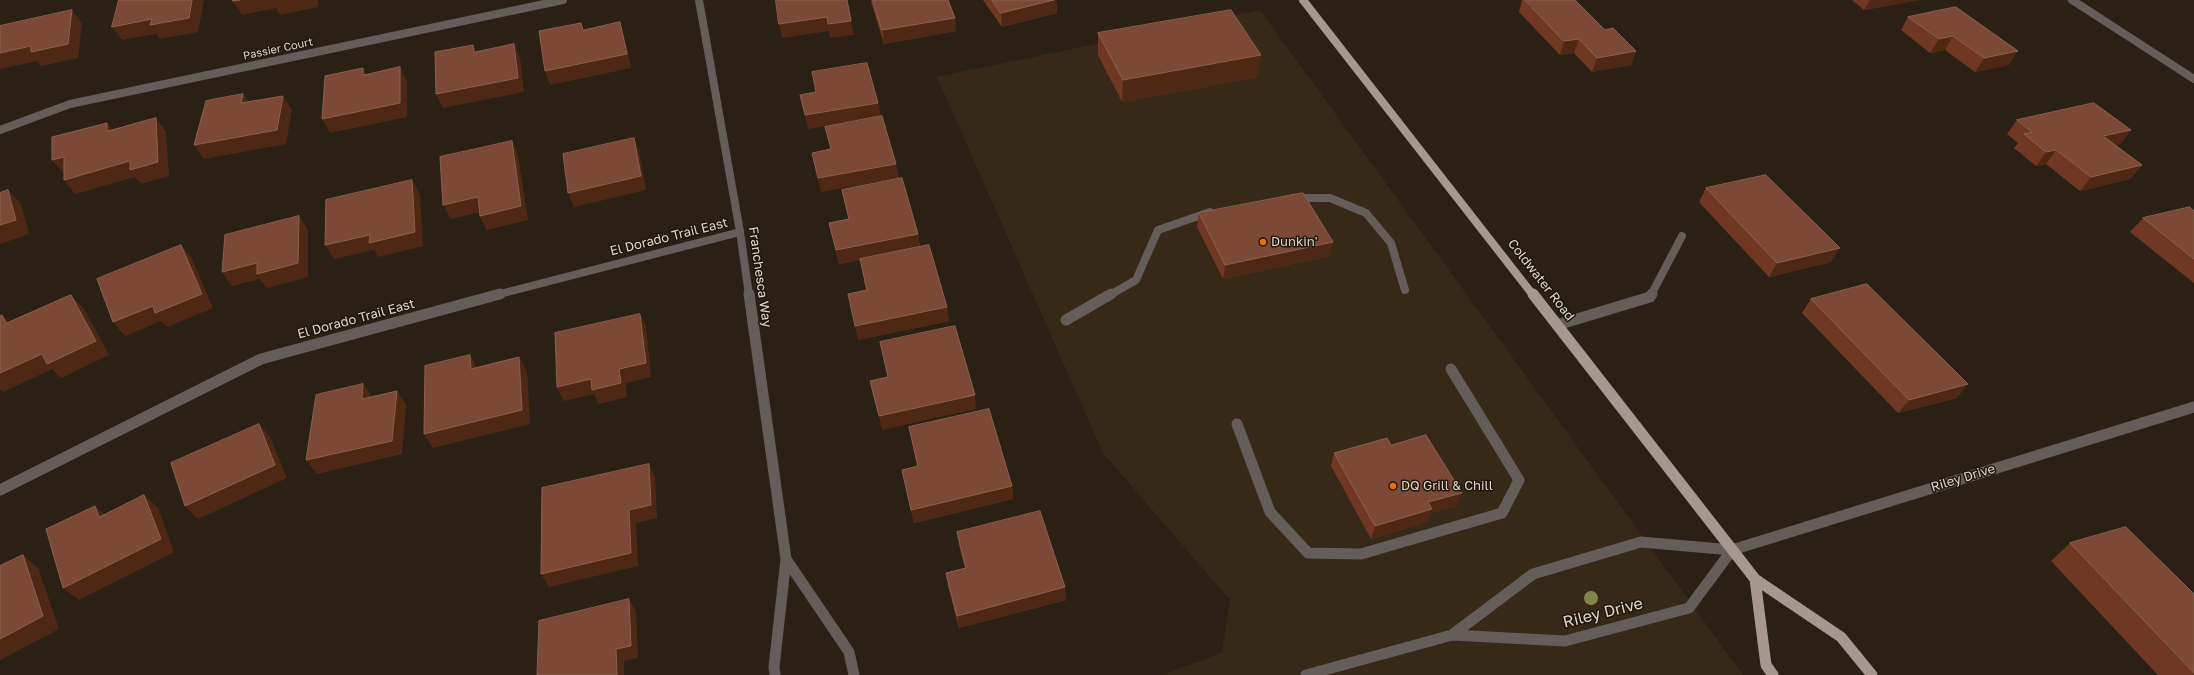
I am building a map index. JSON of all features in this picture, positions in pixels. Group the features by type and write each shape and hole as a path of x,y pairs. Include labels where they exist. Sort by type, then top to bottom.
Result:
{"main road":[{"name":"Coldwater Road","path":"1303,0 1755,580 1841,636 1872,675"},
{"path":"1755,580 1766,665 1773,675"}],"street":[{"name":"Passier Court","path":"0,130 70,104 563,0"},
{"name":"Franchesca Way","path":"698,0 740,232 786,559 774,667 775,675"},
{"path":"2072,0 2194,79"},
{"path":"1283,198 1330,198 1366,213 1391,243 1405,290"},
{"path":"1066,320 1136,280 1158,230 1198,215 1221,210"},
{"name":"El Dorado Trail East","path":"0,490 261,359 492,296 740,232"},
{"path":"1557,325 1650,297 1682,236"},
{"path":"1237,424 1270,512 1308,553 1361,554 1502,513 1519,480 1451,369"},
{"name":"Riley Drive","path":"1452,635 1533,574 1641,542 1732,550 2194,407"},
{"name":"Riley Drive","path":"1306,675 1452,635 1565,641 1689,608 1732,550"},
{"name":"Franchesca Way","path":"786,559 849,652 854,675"}],"shaded area":[{"path":"1260,10 1743,675 1162,675 1222,653 1230,600 1103,453 937,77"}],"building":[{"path":"119,0 192,0 189,18 150,25 152,19 112,27"},
{"path":"776,0 847,0 851,21 828,24 827,17 779,24"},
{"path":"873,0 948,0 955,18 882,30"},
{"path":"992,0 1054,0 1001,13"},
{"path":"1525,0 1575,0 1605,30 1613,28 1636,51 1597,58 1579,39 1564,41"},
{"path":"1956,7 2018,51 1984,58 1953,36 1939,39 1908,17"},
{"path":"72,10 68,44 31,52 31,46 0,53 0,26"},
{"path":"1231,10 1261,55 1123,80 1098,33"},
{"path":"620,22 627,54 545,71 539,31 581,23 583,30"},
{"path":"514,44 518,78 436,94 435,52 473,45 474,52"},
{"path":"867,63 878,103 805,115 800,95 816,92 812,72"},
{"path":"400,67 400,103 322,119 325,76 363,68 363,75"},
{"path":"243,94 241,103 283,96 277,130 194,145 206,101"},
{"path":"2094,103 2131,130 2103,136 2142,165 2091,177 2056,150 2046,152 2024,134 2032,132 2017,120"},
{"path":"882,116 896,164 818,178 812,153 831,149 825,127"},
{"path":"156,118 158,162 130,170 130,161 64,180 64,157 52,160 52,137 107,123 107,131"},
{"path":"634,138 641,176 568,193 563,154"},
{"path":"512,141 521,206 480,216 478,197 443,205 440,157"},
{"path":"1766,175 1840,248 1777,263 1706,188"},
{"path":"902,178 918,234 836,250 829,223 849,219 842,190"},
{"path":"412,180 415,232 369,243 370,235 325,245 326,200"},
{"path":"8,190 16,220 0,225 0,193"},
{"name":"Dunkin'","path":"1303,193 1333,242 1225,265 1199,213"},
{"path":"2190,207 2194,211 2194,259 2143,218"},
{"path":"299,216 298,263 257,274 257,263 222,272 225,235"},
{"path":"181,245 202,294 155,313 153,306 113,322 97,279"},
{"path":"929,245 947,307 855,326 848,294 867,290 860,259"},
{"path":"1867,284 1968,384 1909,400 1811,299"},
{"path":"71,295 96,341 47,364 42,354 0,373 0,316 2,315 6,323"},
{"path":"640,314 646,363 619,369 621,383 592,390 591,379 557,387 555,333"},
{"path":"955,326 975,395 879,416 870,381 888,377 880,342"},
{"path":"470,355 471,369 519,357 522,410 424,434 425,366"},
{"path":"363,384 362,399 397,391 392,441 306,460 316,395"},
{"path":"989,409 1012,486 911,510 902,470 918,466 909,427"},
{"path":"259,424 275,465 185,506 171,463"},
{"name":"DQ Grill & Chill","path":"1426,435 1462,493 1428,502 1432,509 1375,526 1334,453 1387,438 1391,445"},
{"path":"649,464 651,505 629,510 631,553 541,574 542,488"},
{"path":"144,495 161,539 63,588 46,529 95,506 99,517"},
{"path":"1040,511 1065,587 957,616 946,573 966,568 957,532"},
{"path":"2126,527 2194,594 2194,673 2070,543"},
{"path":"23,555 43,616 0,639 0,566"},
{"path":"629,599 631,646 616,649 617,675 537,675 539,621"}],"place":[{"name":"Dunkin'","path":"1263,242"},
{"name":"DQ Grill & Chill","path":"1393,486"}]}
